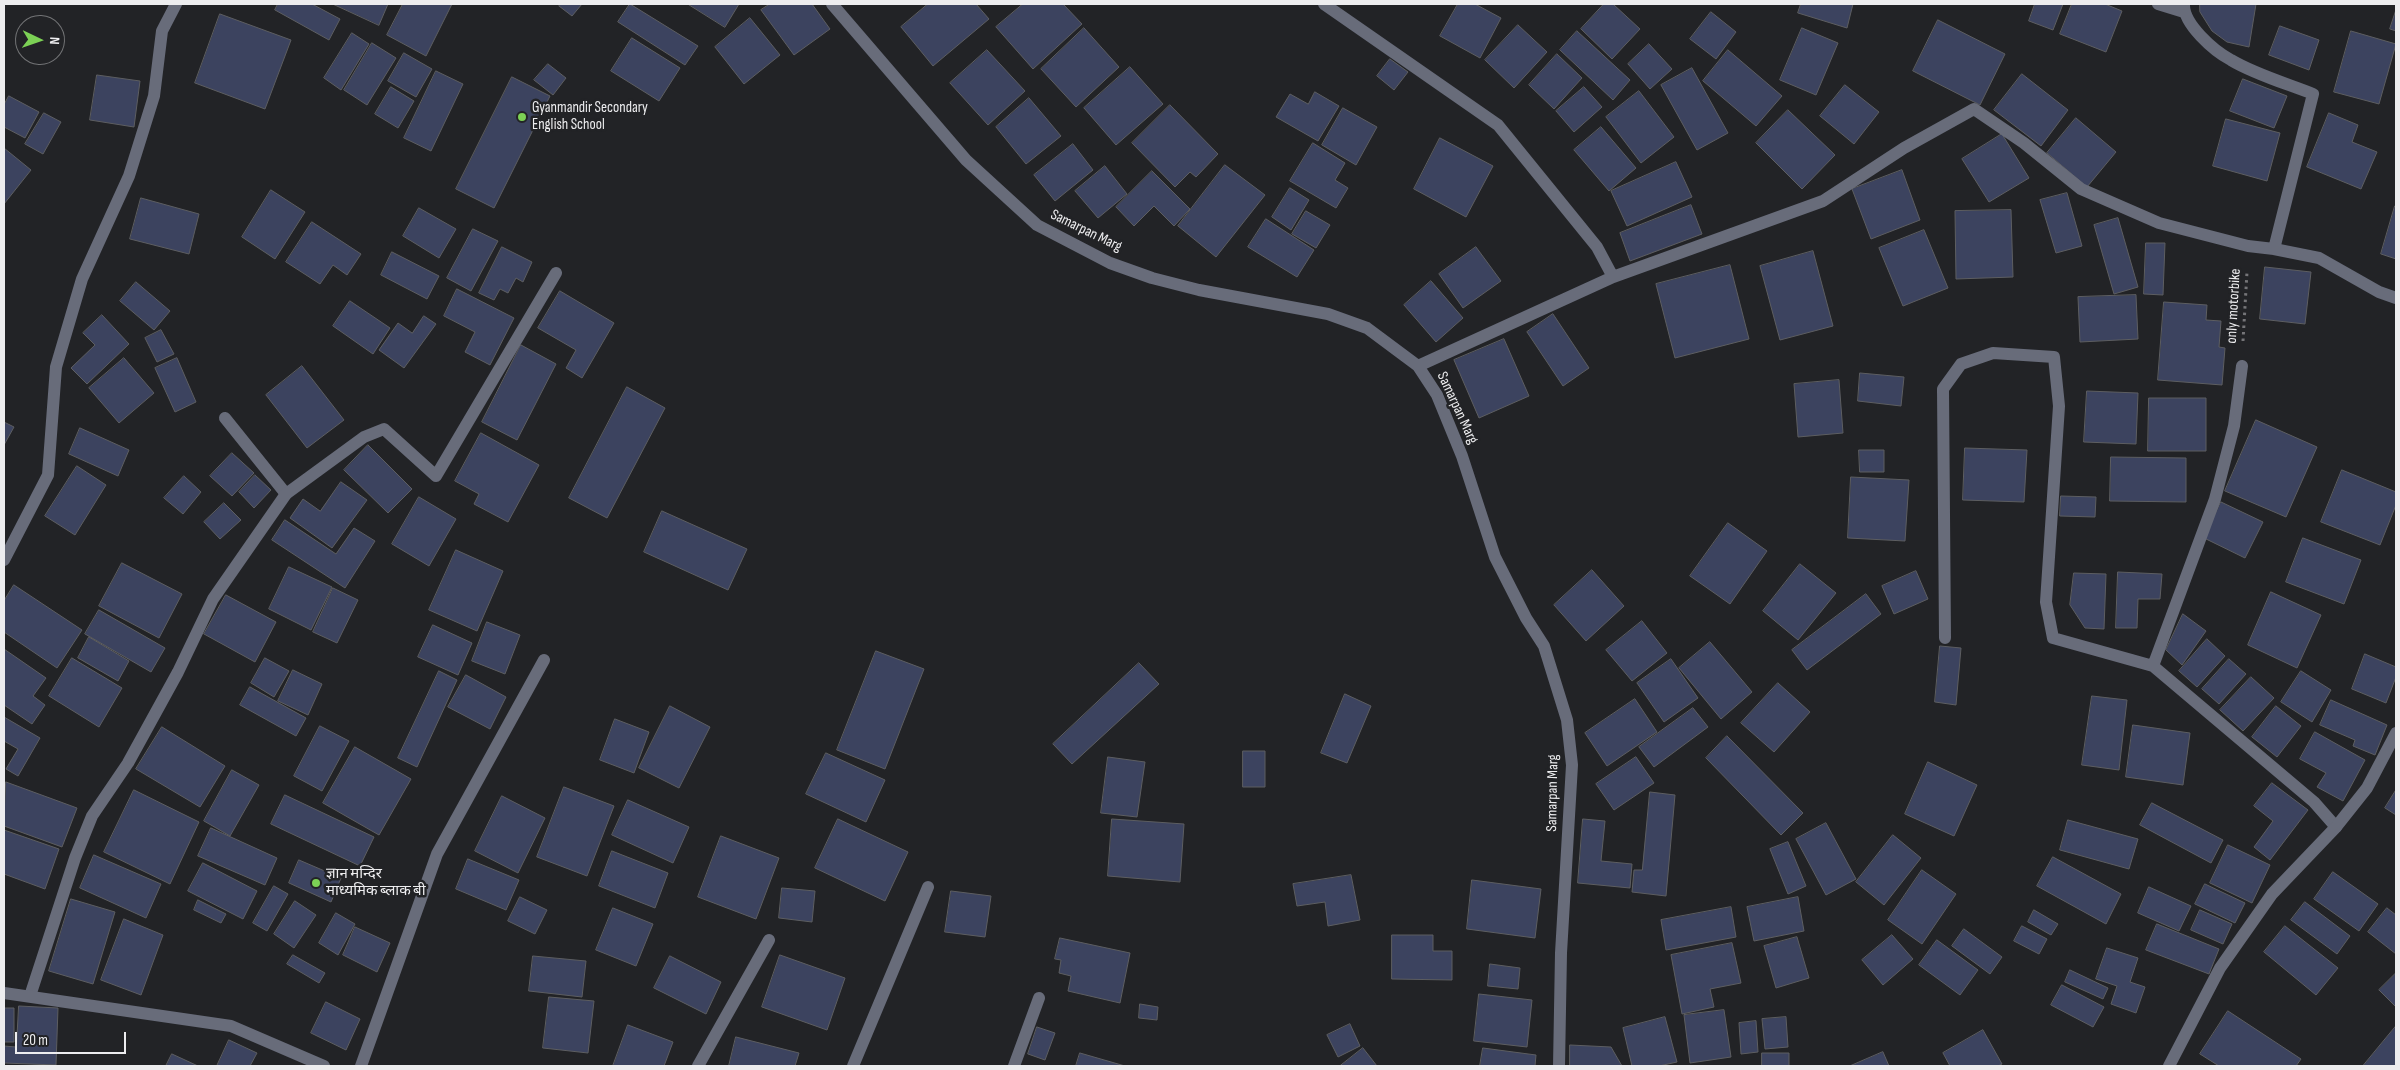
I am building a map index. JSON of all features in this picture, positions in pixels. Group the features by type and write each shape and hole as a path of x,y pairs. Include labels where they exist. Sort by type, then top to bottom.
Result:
{"street":[{"path":"4,560 48,475 56,367 82,279 129,176 154,96 162,31 176,4"},
{"name":"Samarpan Marg","path":"832,4 966,160 1038,225 1110,262 1152,278 1208,292 1328,314 1367,328 1418,366 1437,395 1462,456 1496,557 1526,618 1544,646 1567,720 1572,765 1561,953 1559,1066"},
{"path":"1324,4 1498,125 1597,247 1613,277"},
{"path":"2158,4 2184,8 2201,37 2231,60 2313,94 2274,249"},
{"path":"1418,366 1613,277 1823,201 1904,148 1974,109 2024,143 2081,188 2159,223 2248,246 2319,258 2379,292 2396,298"},
{"path":"30,996 74,858 92,816 128,763 178,672 213,599 286,494 364,437 384,429 436,476 556,272"},
{"path":"1945,638 1943,389 1961,364 1993,353 2054,357 2058,406 2046,602 2053,638 2153,666 2314,802 2336,827"},
{"path":"2153,666 2215,499 2234,426 2242,366"},
{"path":"225,418 286,494"},
{"path":"362,1066 437,854 544,660"},
{"path":"2169,1066 2225,960 2272,894 2336,827 2367,788 2396,733"},
{"path":"853,1066 928,887"},
{"path":"698,1066 769,940"},
{"path":"4,993 231,1026 324,1066"},
{"path":"1014,1066 1039,998"}],"path":[{"name":"only motorbike","path":"2242,366 2248,246"}],"building":[{"path":"278,4 312,4 340,19 329,40 275,10"},
{"path":"333,4 388,4 379,25"},
{"path":"403,4 452,4 426,56 387,35"},
{"path":"561,4 582,4 572,16 559,6"},
{"path":"630,4 698,46 685,65 618,22"},
{"path":"688,4 739,4 725,27"},
{"path":"770,4 812,4 830,29 794,55 761,10"},
{"path":"928,4 976,4 989,19 933,66 901,27"},
{"path":"1023,4 1063,4 1082,24 1033,69 996,27"},
{"path":"1458,4 1475,4 1501,18 1480,58 1440,36"},
{"path":"1604,4 1613,4 1640,29 1612,59 1581,29"},
{"path":"1801,4 1853,4 1847,28 1798,13"},
{"path":"2035,4 2063,4 2053,30 2029,21"},
{"path":"2072,4 2105,4 2122,11 2106,52 2060,34"},
{"path":"2200,4 2256,4 2249,47 2227,42 2212,31 2200,12"},
{"path":"2396,10 2396,31 2390,29"},
{"path":"1711,12 1736,32 1716,59 1690,39"},
{"path":"220,14 291,40 265,109 195,83"},
{"path":"750,18 780,55 744,84 715,47"},
{"path":"1938,20 2005,54 1980,105 1913,71"},
{"path":"1518,25 1547,52 1514,88 1485,60"},
{"path":"2280,26 2319,40 2309,70 2269,55"},
{"path":"1084,28 1119,67 1076,107 1041,69"},
{"path":"1802,28 1838,43 1816,95 1780,80"},
{"path":"1577,31 1630,80 1613,100 1560,50"},
{"path":"2351,31 2396,44 2379,104 2334,92"},
{"path":"352,33 369,44 341,90 324,78"},
{"path":"632,38 680,68 659,101 611,71"},
{"path":"372,43 396,58 367,105 344,90"},
{"path":"1649,44 1672,69 1650,89 1628,64"},
{"path":"987,50 1025,91 988,125 950,83"},
{"path":"1728,50 1782,96 1756,126 1703,81"},
{"path":"404,53 432,69 416,97 388,81"},
{"path":"1557,54 1582,78 1554,109 1529,85"},
{"path":"1390,59 1408,72 1394,90 1377,76"},
{"path":"548,64 566,78 553,95 534,80"},
{"path":"1130,67 1163,104 1116,145 1084,108"},
{"path":"1692,68 1728,133 1697,150 1661,85"},
{"path":"436,71 463,84 431,151 404,138"},
{"path":"2022,74 2068,110 2041,146 1994,110"},
{"path":"97,75 140,81 134,127 90,120"},
{"path":"512,77 550,96 494,208 456,189"},
{"path":"2243,79 2287,96 2274,128 2230,111"},
{"path":"1845,85 1879,112 1854,144 1820,116"},
{"path":"391,87 414,101 398,128 375,114"},
{"path":"1584,87 1602,107 1574,132 1556,111"},
{"path":"1639,91 1674,137 1641,163 1606,117"},
{"path":"1315,92 1339,106 1318,141 1276,117 1290,94 1308,104"},
{"path":"9,96 39,112 25,138 4,127 4,105"},
{"path":"1029,98 1061,136 1026,164 996,127"},
{"path":"1170,105 1218,154 1196,177 1190,172 1175,187 1132,143"},
{"path":"1343,108 1377,127 1356,165 1322,145"},
{"path":"1788,110 1835,155 1802,189 1756,143"},
{"path":"44,113 61,122 43,154 25,144"},
{"path":"2329,113 2358,125 2352,142 2377,152 2361,189 2307,167"},
{"path":"2076,118 2116,152 2087,187 2047,153"},
{"path":"2226,119 2280,133 2267,181 2213,166"},
{"path":"1601,127 1636,168 1609,191 1574,150"},
{"path":"2002,134 2029,178 1989,202 1962,159"},
{"path":"1440,138 1493,166 1466,217 1414,189"},
{"path":"1313,143 1345,163 1335,180 1348,188 1336,208 1290,181"},
{"path":"1073,144 1093,170 1055,201 1034,175"},
{"path":"4,148 31,170 4,204"},
{"path":"1676,162 1692,197 1627,226 1611,191"},
{"path":"1225,165 1265,195 1216,257 1178,226"},
{"path":"1105,166 1127,194 1098,218 1075,191"},
{"path":"1902,170 1920,220 1871,239 1852,189"},
{"path":"1152,171 1190,209 1174,226 1154,206 1134,226 1116,207"},
{"path":"1290,188 1309,200 1291,230 1272,217"},
{"path":"271,190 305,212 275,259 242,237"},
{"path":"2067,193 2082,246 2056,253 2040,200"},
{"path":"141,198 199,214 189,254 130,239"},
{"path":"1691,205 1702,234 1630,261 1620,233"},
{"path":"2396,206 2396,259 2381,254"},
{"path":"419,208 456,229 439,258 403,236"},
{"path":"2011,210 2013,277 1956,279 1955,211"},
{"path":"1306,211 1330,225 1316,248 1292,234"},
{"path":"2118,218 2138,287 2114,294 2094,225"},
{"path":"1266,219 1314,250 1297,277 1248,247"},
{"path":"312,222 361,254 347,275 333,265 320,284 286,262"},
{"path":"473,229 498,241 471,291 447,278"},
{"path":"1924,230 1948,288 1903,306 1879,248"},
{"path":"2146,243 2165,243 2163,295 2144,294"},
{"path":"502,247 532,262 523,282 516,278 508,293 500,289 494,300 479,293"},
{"path":"1476,247 1501,281 1463,308 1439,274"},
{"path":"1813,251 1833,326 1780,340 1760,266"},
{"path":"392,252 439,276 427,299 381,275"},
{"path":"1730,265 1749,339 1675,358 1656,284"},
{"path":"2265,267 2311,272 2305,324 2260,319"},
{"path":"1431,281 1463,318 1436,342 1404,305"},
{"path":"136,282 170,311 154,330 120,301"},
{"path":"457,289 514,318 490,365 465,352 475,332 444,316"},
{"path":"560,291 614,323 582,378 566,368 576,350 538,328"},
{"path":"2136,295 2138,339 2080,342 2078,297"},
{"path":"350,301 390,328 373,354 333,326"},
{"path":"2164,302 2207,305 2206,320 2221,321 2219,347 2225,348 2222,385 2158,380"},
{"path":"1553,314 1589,368 1563,386 1527,332"},
{"path":"102,315 129,344 87,384 71,368 95,345 83,333"},
{"path":"424,316 436,324 404,368 379,350 398,323 412,333"},
{"path":"161,330 174,354 157,362 145,338"},
{"path":"1504,339 1529,396 1479,418 1454,360"},
{"path":"521,345 556,364 517,440 482,422"},
{"path":"124,358 154,393 119,423 89,388"},
{"path":"177,358 196,402 175,412 155,368"},
{"path":"302,366 344,420 307,448 266,395"},
{"path":"1860,373 1904,377 1901,406 1858,401"},
{"path":"1839,380 1843,433 1798,437 1794,384"},
{"path":"627,387 665,408 607,518 569,498"},
{"path":"2087,391 2138,393 2136,444 2084,442"},
{"path":"2149,398 2206,398 2206,451 2148,451"},
{"path":"2256,420 2317,447 2286,517 2225,491"},
{"path":"4,422 14,427 4,445"},
{"path":"80,428 129,450 118,476 69,454"},
{"path":"481,433 539,465 508,522 474,504 479,494 455,481"},
{"path":"368,445 412,489 388,513 344,470"},
{"path":"1965,448 2027,450 2024,502 1963,500"},
{"path":"1859,450 1884,450 1884,472 1860,472"},
{"path":"232,453 254,473 232,496 210,476"},
{"path":"2111,457 2186,458 2186,502 2110,501"},
{"path":"77,466 106,485 75,535 45,516"},
{"path":"2342,470 2396,492 2396,505 2380,545 2321,522"},
{"path":"255,475 271,490 254,508 239,492"},
{"path":"184,476 201,492 183,514 164,498"},
{"path":"1851,477 1909,480 1905,541 1848,538"},
{"path":"341,482 367,500 332,548 290,518 303,499 320,511"},
{"path":"2061,496 2096,497 2095,517 2060,516"},
{"path":"419,497 456,519 429,566 392,544"},
{"path":"2221,502 2263,522 2245,558 2204,538"},
{"path":"224,503 241,520 220,539 204,522"},
{"path":"662,511 747,549 728,590 644,552"},
{"path":"285,520 336,554 354,528 375,541 345,588 272,540"},
{"path":"1728,523 1767,551 1730,604 1690,576"},
{"path":"2303,538 2361,560 2344,604 2286,582"},
{"path":"456,550 503,571 477,631 429,610"},
{"path":"122,563 182,594 159,638 99,606"},
{"path":"1800,564 1836,593 1798,640 1763,611"},
{"path":"289,567 332,587 311,630 269,609"},
{"path":"1592,570 1624,606 1586,641 1554,605"},
{"path":"1916,571 1928,599 1894,614 1882,586"},
{"path":"2118,572 2162,574 2160,599 2138,599 2137,628 2116,628"},
{"path":"2074,573 2106,574 2104,629 2085,628 2070,605"},
{"path":"14,585 82,630 57,668 4,632 4,601"},
{"path":"333,588 358,600 337,643 313,632"},
{"path":"2271,592 2321,615 2297,668 2248,645"},
{"path":"1866,594 1881,614 1807,670 1792,650"},
{"path":"226,595 276,622 255,662 204,634"},
{"path":"99,610 165,648 151,672 85,634"},
{"path":"2183,614 2206,631 2182,665 2166,650"},
{"path":"1642,621 1667,653 1632,681 1606,650"},
{"path":"487,622 520,635 505,674 472,661"},
{"path":"433,625 472,643 458,675 418,657"},
{"path":"89,637 129,661 118,681 78,658"},
{"path":"2207,639 2225,656 2197,687 2179,671"},
{"path":"1710,642 1752,692 1721,719 1679,668"},
{"path":"1940,646 1961,648 1956,705 1935,702"},
{"path":"4,649 46,678 33,696 45,705 32,724 4,705"},
{"path":"876,651 924,669 885,769 837,750"},
{"path":"2365,654 2396,667 2396,677 2386,703 2352,689"},
{"path":"72,658 122,688 99,727 49,696"},
{"path":"265,658 289,671 274,697 251,683"},
{"path":"1671,659 1698,698 1664,722 1637,683"},
{"path":"2229,659 2246,674 2219,704 2202,689"},
{"path":"1139,663 1159,684 1072,764 1053,744"},
{"path":"293,670 322,684 308,715 278,701"},
{"path":"439,671 457,680 417,767 398,758"},
{"path":"2301,671 2331,690 2312,722 2281,702"},
{"path":"466,675 506,697 490,729 448,707"},
{"path":"2251,677 2274,698 2243,731 2220,710"},
{"path":"1778,683 1810,712 1774,752 1741,723"},
{"path":"250,687 306,718 296,736 240,705"},
{"path":"1345,694 1371,706 1347,763 1321,753"},
{"path":"2092,696 2127,700 2119,770 2082,765"},
{"path":"1635,699 1657,732 1607,766 1585,733"},
{"path":"2331,700 2387,725 2375,755 2353,746 2355,740 2320,725"},
{"path":"670,706 710,727 679,788 639,768"},
{"path":"2276,706 2301,726 2277,757 2252,737"},
{"path":"1693,708 1708,727 1654,767 1639,747"},
{"path":"4,717 40,738 18,776 6,769 18,749 4,741"},
{"path":"615,719 649,732 634,773 600,760"},
{"path":"2133,725 2190,733 2183,785 2126,777"},
{"path":"320,726 349,741 322,791 294,776"},
{"path":"162,727 225,766 200,807 136,769"},
{"path":"2315,732 2365,760 2343,801 2317,787 2326,773 2300,759"},
{"path":"1727,736 1803,813 1781,835 1706,758"},
{"path":"355,747 411,779 379,835 323,803"},
{"path":"1243,751 1265,751 1265,787 1243,787"},
{"path":"826,753 885,780 866,822 806,794"},
{"path":"1108,757 1145,762 1137,817 1101,813"},
{"path":"1636,757 1654,783 1614,810 1596,784"},
{"path":"1928,762 1977,785 1954,836 1905,814"},
{"path":"232,770 259,785 230,836 204,821"},
{"path":"6,782 77,808 62,847 4,826"},
{"path":"2272,783 2308,810 2270,860 2254,847 2273,821 2254,806"},
{"path":"564,787 614,806 587,876 537,857"},
{"path":"134,790 199,822 170,884 104,852"},
{"path":"2396,790 2396,815 2385,808"},
{"path":"1650,792 1675,795 1666,896 1632,892 1634,870 1642,870"},
{"path":"285,795 374,837 360,866 271,824"},
{"path":"502,796 545,818 518,873 475,851"},
{"path":"628,800 689,827 673,863 612,835"},
{"path":"2152,803 2223,840 2211,863 2140,825"},
{"path":"838,819 908,852 885,901 815,868"},
{"path":"1112,819 1184,824 1180,882 1108,876"},
{"path":"1583,819 1605,821 1601,861 1632,864 1630,888 1578,883"},
{"path":"2068,820 2138,839 2129,869 2060,850"},
{"path":"1826,823 1856,879 1826,895 1796,839"},
{"path":"211,828 277,858 265,885 198,856"},
{"path":"4,830 59,849 45,889 4,874"},
{"path":"1893,835 1921,858 1884,905 1856,882"},
{"path":"721,836 779,858 756,919 698,897"},
{"path":"1788,842 1806,886 1788,894 1770,849"},
{"path":"2228,845 2270,865 2252,903 2210,883"},
{"path":"612,851 668,873 655,908 599,886"},
{"path":"94,855 161,884 146,918 80,888"},
{"path":"2053,857 2121,894 2106,924 2037,886"},
{"path":"468,859 519,880 506,910 456,889"},
{"path":"299,860 341,878 331,902 289,883"},
{"path":"203,863 257,891 243,919 188,891"},
{"path":"1922,870 1956,894 1922,944 1888,920"},
{"path":"2333,872 2378,904 2359,931 2314,899"},
{"path":"1351,875 1360,920 1328,926 1325,902 1297,906 1293,884"},
{"path":"1472,880 1541,889 1535,938 1467,929"},
{"path":"2205,884 2245,903 2235,923 2195,904"},
{"path":"274,886 288,894 267,931 253,923"},
{"path":"2149,887 2191,906 2179,931 2138,913"},
{"path":"782,888 815,891 812,922 779,918"},
{"path":"951,891 991,896 985,937 945,932"},
{"path":"520,897 547,910 535,934 508,921"},
{"path":"1798,897 1804,931 1754,941 1747,907"},
{"path":"71,899 115,912 93,984 49,971"},
{"path":"198,900 226,914 221,923 194,910"},
{"path":"295,901 316,915 294,948 274,934"},
{"path":"2305,902 2350,936 2337,954 2291,920"},
{"path":"1731,907 1736,937 1666,950 1661,920"},
{"path":"613,908 653,924 636,966 596,950"},
{"path":"2387,908 2396,915 2396,954 2368,932"},
{"path":"2034,910 2058,924 2051,935 2028,922"},
{"path":"2200,910 2232,924 2223,944 2191,930"},
{"path":"336,913 355,924 338,955 319,943"},
{"path":"124,919 163,935 141,995 101,980"},
{"path":"2157,924 2219,949 2209,974 2146,950"},
{"path":"2022,926 2047,939 2039,954 2014,941"},
{"path":"2285,926 2338,968 2316,995 2264,952"},
{"path":"355,927 390,943 377,972 343,955"},
{"path":"1964,929 2002,957 1990,974 1952,946"},
{"path":"1392,935 1433,935 1433,951 1452,951 1452,980 1392,979"},
{"path":"1892,935 1913,959 1883,985 1862,960"},
{"path":"1797,937 1809,978 1776,988 1764,946"},
{"path":"1060,938 1130,953 1120,1003 1068,991 1071,976 1059,973 1061,960 1055,959"},
{"path":"1937,940 1978,970 1960,995 1919,965"},
{"path":"1732,943 1741,983 1710,989 1714,1007 1682,1014 1671,955"},
{"path":"2107,948 2138,958 2130,982 2145,987 2136,1013 2111,1004 2117,986 2096,979"},
{"path":"293,955 325,973 319,983 287,964"},
{"path":"780,955 845,978 827,1030 762,1007"},
{"path":"533,956 586,961 582,997 529,991"},
{"path":"670,956 721,982 706,1014 654,988"},
{"path":"1490,964 1520,968 1518,989 1488,986"},
{"path":"2070,970 2108,988 2103,999 2065,982"},
{"path":"2396,973 2396,1007 2379,990"},
{"path":"2062,985 2104,1007 2093,1027 2051,1005"},
{"path":"1479,994 1532,1000 1527,1047 1474,1041"},
{"path":"549,997 594,1001 588,1053 543,1048"},
{"path":"326,1002 360,1019 346,1050 311,1033"},
{"path":"1140,1004 1158,1007 1157,1020 1139,1018"},
{"path":"19,1006 58,1008 56,1065 4,1063 4,1046 16,1047"},
{"path":"4,1008 14,1008 14,1042 4,1042"},
{"path":"1724,1010 1731,1057 1690,1063 1684,1015"},
{"path":"2228,1011 2301,1059 2296,1066 2219,1066 2200,1054"},
{"path":"1665,1017 1677,1062 1659,1066 1632,1066 1623,1028"},
{"path":"1786,1017 1788,1047 1765,1049 1762,1019"},
{"path":"1756,1021 1758,1052 1741,1054 1739,1023"},
{"path":"1350,1024 1360,1046 1338,1057 1327,1035"},
{"path":"628,1025 673,1042 664,1066 613,1066"},
{"path":"2396,1026 2396,1066 2363,1066"},
{"path":"1037,1027 1055,1033 1045,1060 1028,1054"},
{"path":"1983,1030 2002,1064 1998,1066 1950,1066 1943,1053"},
{"path":"736,1037 799,1053 795,1066 729,1066"},
{"path":"229,1040 257,1053 250,1066 217,1066"},
{"path":"1570,1045 1611,1047 1622,1066 1570,1066"},
{"path":"1363,1048 1377,1066 1340,1066"},
{"path":"1483,1048 1536,1055 1535,1066 1480,1066"},
{"path":"1883,1052 1889,1066 1850,1066"},
{"path":"1080,1053 1125,1066 1076,1066"},
{"path":"1762,1053 1789,1053 1789,1066 1762,1066"},
{"path":"172,1054 198,1066 166,1066"}],"place":[{"name":"Gyanmandir Secondary English School","path":"522,117"},
{"name":"ज्ञान मन्दिर माध्यमिक ब्लाक बी","path":"316,883"}]}
